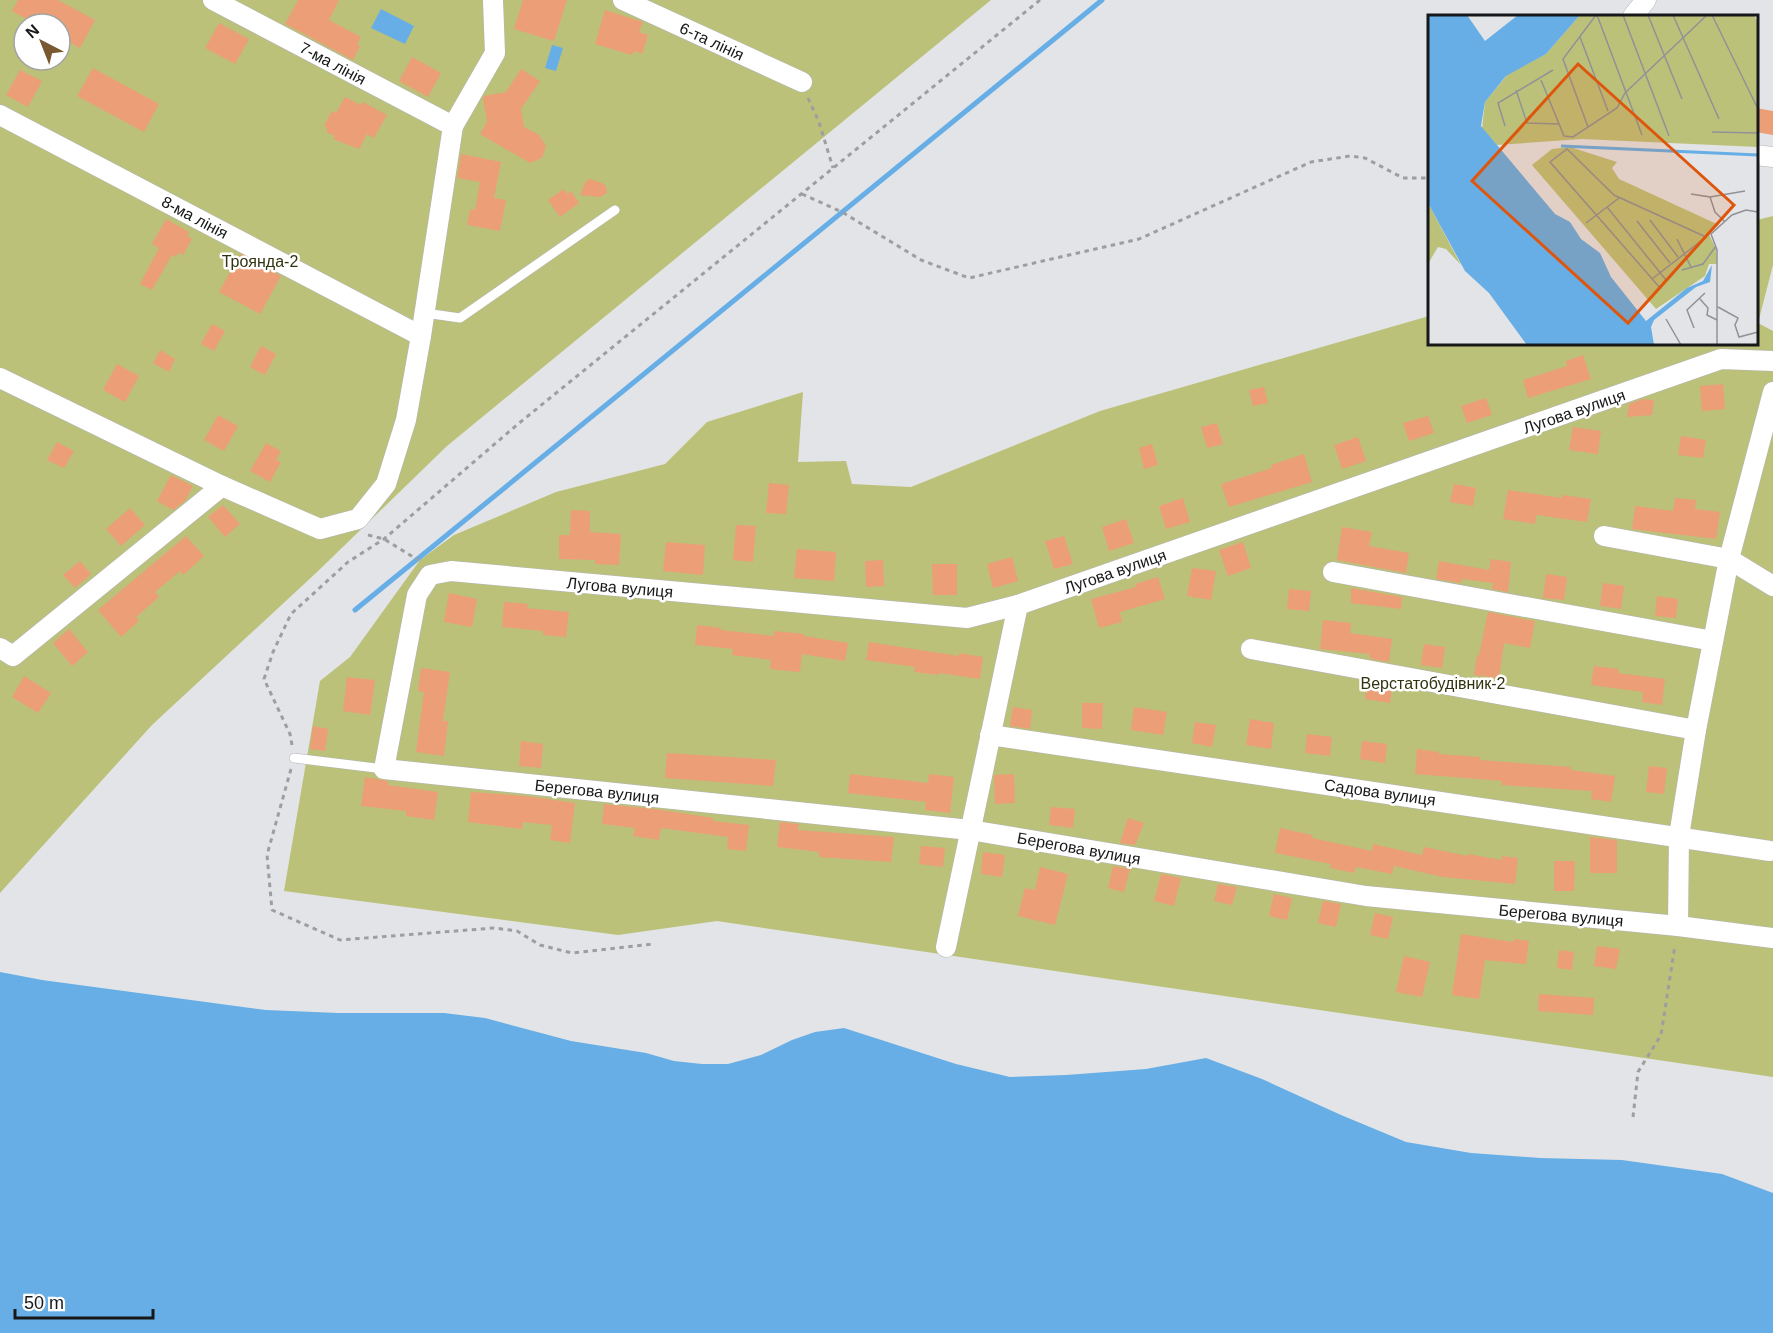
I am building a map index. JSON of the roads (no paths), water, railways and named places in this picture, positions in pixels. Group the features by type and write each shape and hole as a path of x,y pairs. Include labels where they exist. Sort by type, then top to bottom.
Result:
{"street":[{"name":"7-ма лінія","path":"213,0 453,126"},
{"path":"0,378 222,486 320,529 358,519 386,484 406,420 422,336 453,126 495,53 493,0"},
{"name":"6-та лінія","path":"623,0 802,82"},
{"path":"1635,15 1646,0"},
{"name":"8-ма лінія","path":"0,115 422,336"},
{"path":"1758,155 1773,157"},
{"name":"Лугова вулиця","path":"384,770 417,595 430,575 451,572 967,618 1018,605 1721,359 1773,361"},
{"path":"1678,926 1679,836 1696,730 1729,559 1773,392"},
{"path":"0,648 14,656 222,486"},
{"path":"1605,536 1729,559 1773,586"},
{"path":"1333,572 1713,641"},
{"path":"946,946 1018,605"},
{"path":"1251,649 1696,730"},
{"name":"Садова вулиця","path":"990,735 1770,851"},
{"name":"Берегова вулиця","path":"384,770 970,830 1366,896 1678,926 1773,938"}],"lane":[{"path":"425,313 460,318 615,210"},
{"path":"294,758 384,770"}],"water":[{"path":"381,9 414,26 405,44 371,28"},
{"path":"552,45 563,48 556,71 545,68"},
{"path":"0,972 42,980 266,1010 444,1013 485,1018 571,1041 646,1053 674,1061 702,1064 728,1064 761,1055 815,1032 844,1028 956,1064 1010,1077 1146,1069 1206,1058 1262,1079 1406,1142 1471,1153 1622,1160 1722,1174 1773,1193 1773,1333 0,1333"}],"waterway":[{"path":"355,610 1102,0"}],"park label":[{"name":"Троянда-2","path":"260,261"},
{"name":"Верстатобудівник-2","path":"1433,683"}]}
